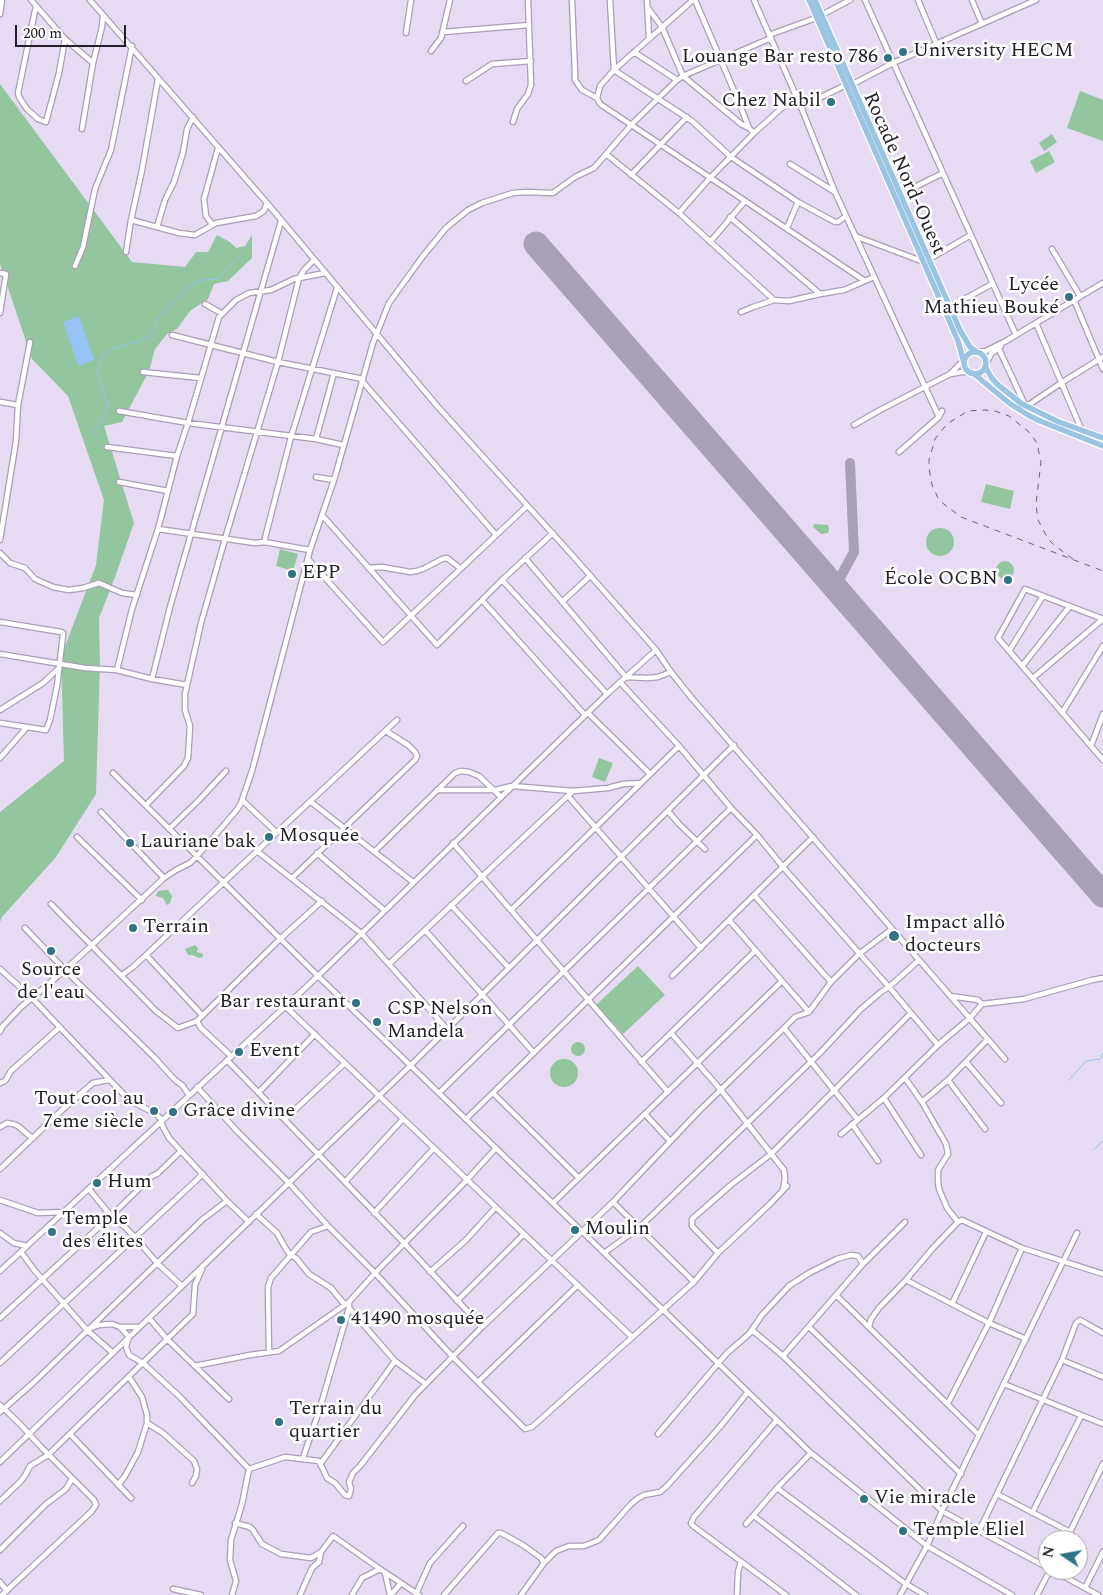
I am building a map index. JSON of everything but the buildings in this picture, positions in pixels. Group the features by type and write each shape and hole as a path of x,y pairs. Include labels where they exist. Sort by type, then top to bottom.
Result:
{"main road":[{"name":"Rocade Nord-Ouest","path":"809,0 819,16 927,261 966,340 970,347 977,352"},
{"name":"Rocade Nord-Ouest","path":"815,0 819,16"},
{"name":"Rocade Nord-Ouest","path":"850,85 901,194 965,361"},
{"path":"1101,436 1054,420 1026,406 997,384 991,377 983,355 977,352 970,353 965,361 967,369 1028,415 1040,422 1103,446"},
{"path":"972,373 980,372 986,365"}],"street":[{"path":"0,14 2,0"},
{"path":"31,0 66,39 93,63"},
{"path":"90,0 267,203 443,413 553,533 656,650 690,696 1005,1059"},
{"path":"406,33 411,0"},
{"path":"431,51 438,43 443,32 450,0"},
{"path":"513,122 517,109 530,90 531,85 528,0"},
{"path":"572,0 575,80 582,90 597,98 600,104 865,281"},
{"path":"610,0 614,70"},
{"path":"647,0 649,38"},
{"path":"597,98 600,86 614,70 694,0 749,128"},
{"path":"754,0 796,95 835,192 939,417"},
{"path":"0,1032 2,1027 32,998 164,878 190,863 198,856 236,811 252,771 310,550 334,480 376,335 395,293 446,228 468,210 498,198 526,192 553,193 580,174 594,168 632,124 683,76 819,16 850,0"},
{"path":"865,0 1016,335"},
{"path":"918,0 937,45"},
{"path":"972,0 982,24"},
{"path":"801,107 893,63 1033,1"},
{"path":"36,6 18,93 27,109 38,119 46,122 66,39"},
{"path":"648,8 662,27 683,76 754,133"},
{"path":"82,129 93,63 100,40 102,15"},
{"path":"443,32 529,25"},
{"path":"75,266 83,247 95,189 111,150 132,46"},
{"path":"634,52 677,80"},
{"path":"466,81 492,64 531,61"},
{"path":"614,70 687,117 731,157 798,202 835,222 846,216"},
{"path":"126,252 158,79"},
{"path":"679,213 754,133 796,95"},
{"path":"631,175 687,117"},
{"path":"157,227 165,200 179,166 187,128 193,118"},
{"path":"212,224 206,216 204,199 218,148"},
{"path":"606,154 679,213 774,300"},
{"path":"790,164 835,192"},
{"path":"901,194 942,173"},
{"path":"710,242 745,201"},
{"path":"787,228 798,202"},
{"path":"131,220 195,236 212,224 256,216 264,211 267,203"},
{"path":"730,217 820,294"},
{"path":"152,679 170,607 281,221"},
{"path":"855,236 927,261 971,235"},
{"path":"1052,249 1080,296"},
{"path":"146,805 187,762 190,726 184,702 209,592 278,362 299,278 314,260"},
{"path":"0,273 6,274 0,313"},
{"path":"117,670 177,456 221,314 243,296 253,292 275,288 290,280 325,273"},
{"path":"741,312 774,300 789,301 844,290 874,277"},
{"path":"977,352 986,351 1006,341 1103,283"},
{"path":"950,307 992,284"},
{"path":"264,542 291,436 337,288"},
{"path":"1074,300 1101,358 1103,369"},
{"path":"205,304 221,314"},
{"path":"1036,323 1082,430"},
{"path":"172,335 244,354 363,380 496,535"},
{"path":"986,365 991,354 1006,341"},
{"path":"0,540 2,508 11,479 18,405 30,342"},
{"path":"998,347 1026,406 1101,358"},
{"path":"854,425 920,389 926,388 950,374 965,361"},
{"path":"950,374 964,371 972,373"},
{"path":"143,372 200,378"},
{"path":"316,439 334,373"},
{"path":"0,402 18,405"},
{"path":"899,452 939,417 942,410"},
{"path":"119,411 222,428 316,439 344,445"},
{"path":"107,447 177,456"},
{"path":"316,478 334,480"},
{"path":"119,482 168,491"},
{"path":"308,559 383,642 527,506"},
{"path":"322,515 437,645 502,580 553,533"},
{"path":"158,529 255,544 264,542 310,550"},
{"path":"0,554 10,563 25,568 35,579 53,588 69,590 99,583 122,593 137,595"},
{"path":"368,568 382,567 410,572 425,568 442,558 447,558 460,568"},
{"path":"525,558 626,677 653,678 671,672"},
{"path":"562,602 590,576"},
{"path":"502,580 606,694"},
{"path":"1033,678 1103,619 1025,589 998,638 1103,760"},
{"path":"1009,651 1043,596"},
{"path":"482,600 586,714 650,774"},
{"path":"1022,666 1070,606"},
{"path":"0,622 63,633 50,720 46,730 0,723"},
{"path":"1062,712 1103,646"},
{"path":"0,1271 318,976 606,694 656,650"},
{"path":"0,654 59,666 117,670 187,685"},
{"path":"0,710 43,684 59,666"},
{"path":"620,682 758,835 783,867 938,1045"},
{"path":"1091,746 1103,714"},
{"path":"122,975 134,967 397,720"},
{"path":"0,758 27,727"},
{"path":"292,878 415,760 417,756 408,745 386,731"},
{"path":"0,1462 410,1066 734,745"},
{"path":"511,910 679,746"},
{"path":"170,829 226,771"},
{"path":"375,851 455,773 461,771 470,772 479,776 501,797"},
{"path":"113,773 410,1066 811,1452 927,1546 1012,1595"},
{"path":"437,790 495,790 512,786 573,791 641,783"},
{"path":"389,964 573,791"},
{"path":"568,796 701,948"},
{"path":"242,800 276,832"},
{"path":"311,802 413,882"},
{"path":"439,1094 732,808"},
{"path":"668,810 705,850"},
{"path":"101,812 164,878"},
{"path":"466,1119 758,835"},
{"path":"77,837 142,900"},
{"path":"672,976 813,837"},
{"path":"453,843 668,1092"},
{"path":"257,851 361,933 447,1029"},
{"path":"317,853 384,910"},
{"path":"754,895 831,982"},
{"path":"51,904 156,1011 174,1026 181,1027 197,1021 280,939 322,901"},
{"path":"451,905 509,968"},
{"path":"729,920 809,1012"},
{"path":"25,928 182,1085 189,1095"},
{"path":"321,1462 327,1478 335,1483 345,1495 349,1496 351,1489 349,1482 353,1473 415,1395 482,1327 613,1202 670,1141 795,1017 809,1012 831,982 859,954 892,929"},
{"path":"425,930 534,1053"},
{"path":"641,1062 755,951"},
{"path":"146,955 202,1015"},
{"path":"604,1253 640,1226 811,1061 861,1009 919,960"},
{"path":"0,969 32,998 130,1100 162,1120 162,1125 169,1138 249,1222"},
{"path":"841,1134 884,1098 938,1045 970,1018 982,1004 1024,999 1103,978"},
{"path":"553,1204 782,981"},
{"path":"950,996 978,1000 982,1004"},
{"path":"285,1006 632,1337"},
{"path":"718,1253 692,1226 692,1219 771,1154 911,1013"},
{"path":"197,1021 201,1028 259,1092 482,1327"},
{"path":"0,1083 5,1081 11,1071 60,1027"},
{"path":"784,1028 858,1120"},
{"path":"671,1033 721,1090 784,1170 783,1190"},
{"path":"259,1092 315,1034"},
{"path":"922,1102 948,1080 988,1039"},
{"path":"966,1062 1001,1103"},
{"path":"285,1119 345,1063"},
{"path":"905,1078 922,1102 948,1149 948,1155 938,1170 939,1189 947,1208 958,1222"},
{"path":"0,1169 93,1083 109,1080"},
{"path":"948,1080 985,1129"},
{"path":"198,1087 237,1131 289,1183 453,1357 522,1428 528,1430 694,1282 718,1253 787,1186"},
{"path":"493,1093 579,1178"},
{"path":"884,1098 921,1155"},
{"path":"645,1114 670,1141"},
{"path":"345,1182 404,1119"},
{"path":"0,1127 7,1123 13,1124 32,1138"},
{"path":"852,1124 878,1160"},
{"path":"374,1212 434,1148"},
{"path":"195,1366 269,1352 279,1352 299,1336 347,1305 375,1273 496,1148"},
{"path":"0,1318 181,1151"},
{"path":"197,1180 199,1169"},
{"path":"0,1363 203,1174"},
{"path":"89,1189 158,1264 182,1286"},
{"path":"0,1200 38,1213 63,1212"},
{"path":"2,1595 95,1508 96,1502 48,1455 30,1434 1,1408 33,1383 158,1264 202,1219 228,1201"},
{"path":"613,1202 640,1226 694,1282"},
{"path":"430,1272 466,1240 496,1207"},
{"path":"256,1214 277,1233 290,1255 296,1258 309,1274 331,1288 395,1361 426,1384"},
{"path":"869,1327 871,1319 879,1308 933,1248 962,1220 1022,1248 1103,1274"},
{"path":"783,1356 863,1264 905,1222"},
{"path":"269,1352 268,1287 271,1278 311,1232 328,1226"},
{"path":"952,1304 986,1232"},
{"path":"0,1233 14,1243 27,1246"},
{"path":"900,1595 927,1546 942,1511 1077,1233"},
{"path":"457,1301 524,1234"},
{"path":"948,1403 989,1323 1022,1248"},
{"path":"21,1252 27,1262 63,1304 113,1353"},
{"path":"658,1434 727,1353 749,1334 762,1315 784,1291 809,1273 837,1259 851,1255 858,1256 863,1264"},
{"path":"0,1501 26,1474 30,1466 48,1455 193,1314 196,1285 203,1266"},
{"path":"192,1276 196,1285"},
{"path":"906,1280 1026,1340"},
{"path":"478,1382 578,1285"},
{"path":"836,1295 980,1435"},
{"path":"303,1458 320,1408 347,1305"},
{"path":"149,1318 167,1339 229,1399"},
{"path":"979,1531 1062,1360 1078,1321 1082,1321 1103,1333"},
{"path":"89,1330 98,1325 112,1324 120,1328 129,1337"},
{"path":"120,1328 140,1327"},
{"path":"809,1327 960,1474"},
{"path":"752,1330 783,1356 942,1511 1038,1563"},
{"path":"129,1337 126,1349 131,1357 143,1363 179,1396 249,1469"},
{"path":"1062,1360 1103,1377"},
{"path":"321,1462 395,1361"},
{"path":"118,1485 138,1452 147,1423 147,1415 142,1397 129,1377"},
{"path":"1004,1384 1103,1424"},
{"path":"521,1595 544,1563 561,1548 584,1546 599,1540 637,1499 644,1495 660,1492 667,1486 719,1428 748,1392"},
{"path":"1032,1513 1081,1416"},
{"path":"777,1420 694,1517 691,1523 786,1595"},
{"path":"147,1423 163,1432 194,1461 197,1469 192,1483"},
{"path":"70,1434 130,1498"},
{"path":"746,1524 811,1452"},
{"path":"249,1469 285,1457 321,1462"},
{"path":"1071,1530 1103,1464"},
{"path":"232,1595 236,1581 230,1560 231,1540 242,1504 249,1469"},
{"path":"0,1550 46,1504 66,1489 72,1479"},
{"path":"777,1488 906,1584 924,1595"},
{"path":"997,1494 1066,1530"},
{"path":"754,1516 856,1595"},
{"path":"235,1523 250,1527 262,1544 281,1554 311,1558 321,1552"},
{"path":"300,1595 312,1568 318,1562 321,1552 333,1536 417,1594 430,1563 463,1526"},
{"path":"444,1595 498,1533 523,1545 541,1558 544,1563"},
{"path":"1085,1588 1103,1552"},
{"path":"737,1595 741,1562"},
{"path":"352,1595 362,1578 380,1569"},
{"path":"385,1573 390,1595"},
{"path":"1038,1595 1045,1580"},
{"path":"1070,1580 1098,1595"},
{"path":"0,1582 7,1591"},
{"path":"390,1595 401,1583"},
{"path":"173,1589 201,1595"}],"green space":[{"path":"0,84 132,262 185,267 196,252 208,252 217,235 230,242 236,248 245,246 252,235 252,258 228,281 214,284 208,299 190,311 177,329 167,334 155,349 149,371 122,422 104,426 134,523 99,618 100,664 96,794 56,857 2,917 0,922 0,812 64,761 61,657 96,565 104,500 68,396 32,359 0,264"},
{"path":"1080,91 1103,100 1103,141 1067,128"},
{"path":"1052,134 1057,142 1044,151 1039,143"},
{"path":"1049,151 1055,162 1036,173 1030,161"},
{"path":"986,484 1014,491 1010,509 981,502"},
{"path":"814,524 828,525 828,533 821,534 813,527"},
{"path":"940,528 950,532 954,542 950,552 940,556 930,552 926,542 930,532"},
{"path":"280,549 298,554 293,571 276,566"},
{"path":"1005,561 1011,564 1014,570 1011,576 1005,579 999,576 996,570 999,564"},
{"path":"599,758 613,763 605,782 592,777"},
{"path":"168,890 172,896 170,903 167,905 163,898 156,896 158,891"},
{"path":"195,945 198,948 197,952 203,954 203,957 199,958 188,955 185,949"},
{"path":"638,966 665,995 623,1034 596,1005"},
{"path":"578,1042 583,1044 585,1049 583,1054 578,1056 573,1054 571,1049 573,1044"},
{"path":"564,1059 574,1063 578,1073 574,1083 564,1087 554,1083 550,1073 554,1063"}],"water":[{"path":"79,316 94,360 78,366 63,322"}],"waterway":[{"path":"94,433 108,408 97,371 102,356 114,348 149,337 156,327 159,317 191,285 203,280 218,279 239,256"},
{"path":"1069,1080 1086,1061 1100,1059 1103,1053"},
{"path":"1093,1150 1103,1141"}],"taxiway":[{"path":"835,587 854,552 850,463"}],"runway":[{"path":"536,244 1103,895"}],"railway":[{"path":"1073,559 1048,539 1038,520 1036,504 1041,462 1037,443 1029,432 1009,416 985,410 968,411 947,424 935,439 929,460 932,485 939,500 961,517 1103,571"}],"place":[{"name":"University HECM","path":"903,52"},
{"name":"Louange Bar resto 786","path":"888,58"},
{"name":"Chez Nabil","path":"831,102"},
{"name":"Lycée Mathieu Bouké","path":"1069,297"},
{"name":"EPP","path":"292,574"},
{"name":"École OCBN","path":"1008,580"},
{"name":"Mosquée","path":"269,837"},
{"name":"Lauriane bak","path":"130,843"},
{"name":"Terrain","path":"133,928"},
{"name":"Impact allô docteurs","path":"894,936"},
{"name":"Source de l'eau","path":"51,951"},
{"name":"Bar restaurant","path":"356,1003"},
{"name":"CSP Nelson Mandela","path":"377,1022"},
{"name":"Event","path":"239,1052"},
{"name":"Tout cool au 7eme siècle","path":"154,1111"},
{"name":"Grâce divine","path":"173,1112"},
{"name":"Hum","path":"97,1183"},
{"name":"Moulin","path":"575,1230"},
{"name":"Temple des élites","path":"52,1232"},
{"name":"41490 mosquée","path":"341,1320"},
{"name":"Terrain du quartier","path":"279,1422"},
{"name":"Vie miracle","path":"864,1499"},
{"name":"Temple Eliel","path":"903,1531"}]}
